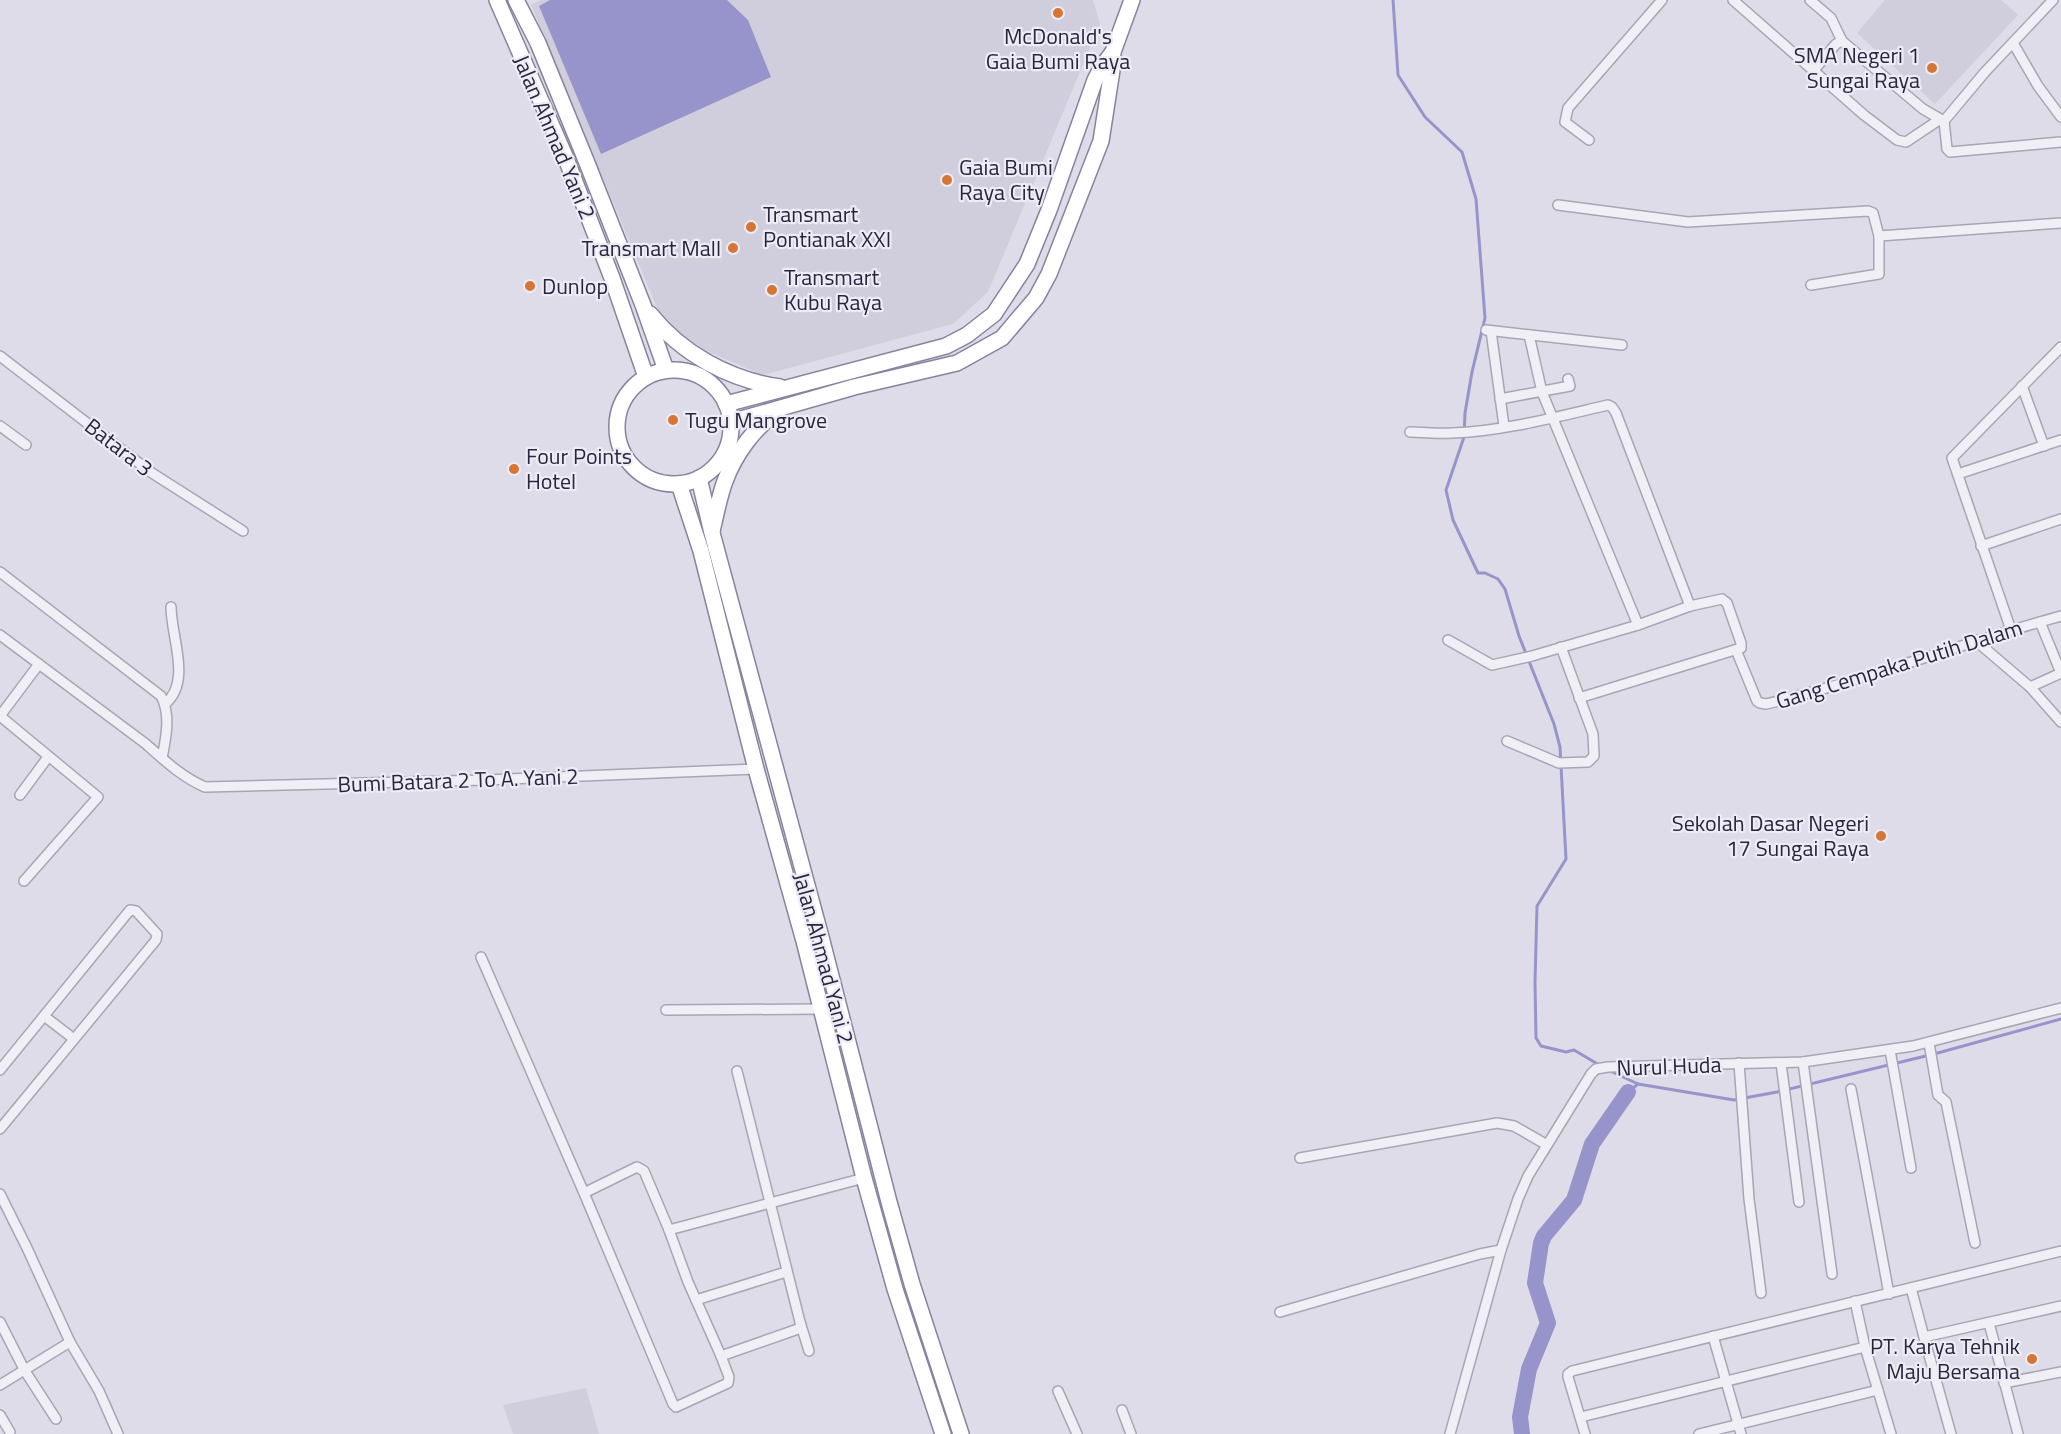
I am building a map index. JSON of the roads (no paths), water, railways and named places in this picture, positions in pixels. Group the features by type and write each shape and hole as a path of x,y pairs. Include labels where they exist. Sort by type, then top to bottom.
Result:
{"highway":[{"name":"Jalan Ahmad Yani 2","path":"497,0 565,156 612,278 646,377"},
{"path":"731,422 785,406 957,363 1002,338 1036,298 1048,274 1101,141 1113,52 1132,0"},
{"name":"Jalan Ahmad Yani 2","path":"521,2 643,304 666,370"},
{"path":"726,404 946,346 967,335 994,314 1026,264 1051,205 1095,80 1113,52"},
{"path":"643,304 669,336 687,350 743,380 783,388"},
{"path":"666,370 693,373 718,389 726,404 731,422 731,436 727,451 718,464 699,478 679,484 665,483 646,476 629,463 622,451 617,423 620,409 634,386 646,377 666,370"},
{"path":"712,533 725,481 746,442 763,422 785,406"},
{"name":"Jalan Ahmad Yani 2","path":"699,478 881,1173 912,1284 962,1434"},
{"name":"Jalan Ahmad Yani 2","path":"679,484 700,551 864,1178 895,1289 943,1434"}],"street":[{"path":"1589,140 1565,122 1568,108 1662,0"},
{"path":"1733,0 1864,114 1897,140 1906,142 1941,120 2053,0"},
{"path":"1810,0 1831,18 1842,41 1908,97 1941,120 1947,149 1950,152 2061,142"},
{"path":"1814,70 1836,44 1842,41"},
{"path":"2013,44 2038,86 2061,117"},
{"path":"1558,205 1688,222 1868,211 1873,213 1879,236 1879,274 1811,285"},
{"path":"1879,236 2061,223"},
{"path":"1504,426 1489,331 1622,345"},
{"path":"1529,335 1542,392 1638,624"},
{"path":"2011,630 1952,458 2061,347"},
{"name":"Batara 3","path":"0,356 152,473 243,531"},
{"path":"1500,399 1570,386 1568,379"},
{"path":"2022,386 2044,446"},
{"path":"1410,432 1465,432 1608,405 1612,407 1690,606 1638,624 1498,664 1488,664 1448,640"},
{"path":"0,426 26,445"},
{"path":"1958,474 2061,440"},
{"path":"1981,546 2061,519"},
{"path":"0,572 161,696 165,704 167,730 165,761"},
{"name":"Gang Cempaka Putih Dalam","path":"1690,606 1722,599 1726,603 1741,643 1741,648 1736,650 1760,704 1857,680 1975,640 2061,616"},
{"path":"165,704 173,698 180,675 171,607"},
{"path":"2030,687 2061,673 2040,622"},
{"name":"Bumi Batara 2 To A. Yani 2","path":"0,635 189,779 205,787 498,780 756,769"},
{"path":"1975,640 2030,687 2061,722"},
{"path":"1507,741 1562,763 1588,762 1594,756 1593,734 1561,647"},
{"path":"1579,698 1736,650"},
{"path":"24,881 98,797 48,757 1,714 39,664"},
{"path":"20,795 48,757"},
{"path":"0,1070 130,910 136,911 157,934 156,940 0,1129"},
{"path":"481,957 674,1407 728,1383 729,1377 721,1356 641,1168 637,1167 584,1193"},
{"name":"Nurul Huda","path":"1450,1434 1501,1250 1523,1186 1591,1074 1604,1068 1803,1062 1890,1052 1929,1046 2061,1008"},
{"path":"666,1010 821,1009"},
{"path":"44,1016 74,1039"},
{"path":"1929,1046 1938,1095 1946,1102 1975,1243"},
{"path":"1890,1052 1911,1168"},
{"path":"1803,1062 1832,1274"},
{"path":"1739,1063 1749,1198 1761,1293"},
{"path":"1781,1063 1799,1202"},
{"path":"737,1071 786,1272 809,1351"},
{"path":"1851,1089 1889,1294"},
{"path":"1300,1158 1497,1123 1514,1126 1548,1145"},
{"path":"669,1230 864,1178"},
{"path":"0,1194 70,1342 99,1391 118,1434"},
{"path":"1280,1312 1480,1254 1501,1250"},
{"path":"1585,1434 1568,1377 1572,1371 2061,1251"},
{"path":"696,1300 786,1272"},
{"path":"1911,1288 1951,1434"},
{"path":"1855,1301 1865,1347 1891,1434"},
{"path":"1924,1337 2061,1306"},
{"path":"0,1322 26,1371 56,1419"},
{"path":"721,1356 798,1329 801,1326 800,1322"},
{"path":"1989,1323 2018,1434"},
{"path":"1713,1336 1741,1434"},
{"path":"0,1385 70,1342"},
{"path":"1581,1417 1865,1347"},
{"path":"2004,1383 2061,1372"},
{"path":"1699,1434 1878,1390"},
{"path":"1058,1391 1077,1434"},
{"path":"1122,1410 1131,1434"},
{"path":"0,1415 10,1432"}],"waterway":[{"path":"1393,0 1398,75 1425,117 1462,152 1476,199 1485,318 1472,372 1465,413 1464,437 1446,490 1453,520 1478,573 1485,573 1498,579 1505,589 1519,636 1554,724 1560,747 1566,859 1537,906 1536,1038 1541,1046 1566,1052 1574,1050 1601,1066"},
{"path":"1628,1092 1638,1084 1734,1100 1777,1092 1934,1054 2061,1019"},
{"path":"1606,1069 1638,1084"},
{"path":"1522,1434 1520,1417 1529,1369 1548,1323 1535,1283 1541,1243 1544,1236 1574,1200 1592,1144 1628,1092"}],"place":[{"name":"McDonald's Gaia Bumi Raya","path":"1058,13"},
{"name":"SMA Negeri 1 Sungai Raya","path":"1932,68"},
{"name":"Gaia Bumi Raya City","path":"947,180"},
{"name":"Transmart Pontianak XXI","path":"751,227"},
{"name":"Transmart Mall","path":"733,248"},
{"name":"Dunlop","path":"530,286"},
{"name":"Transmart Kubu Raya","path":"772,290"},
{"name":"Tugu Mangrove","path":"673,420"},
{"name":"Four Points Hotel","path":"514,469"},
{"name":"Sekolah Dasar Negeri 17 Sungai Raya","path":"1881,836"},
{"name":"PT. Karya Tehnik Maju Bersama","path":"2032,1359"}]}
